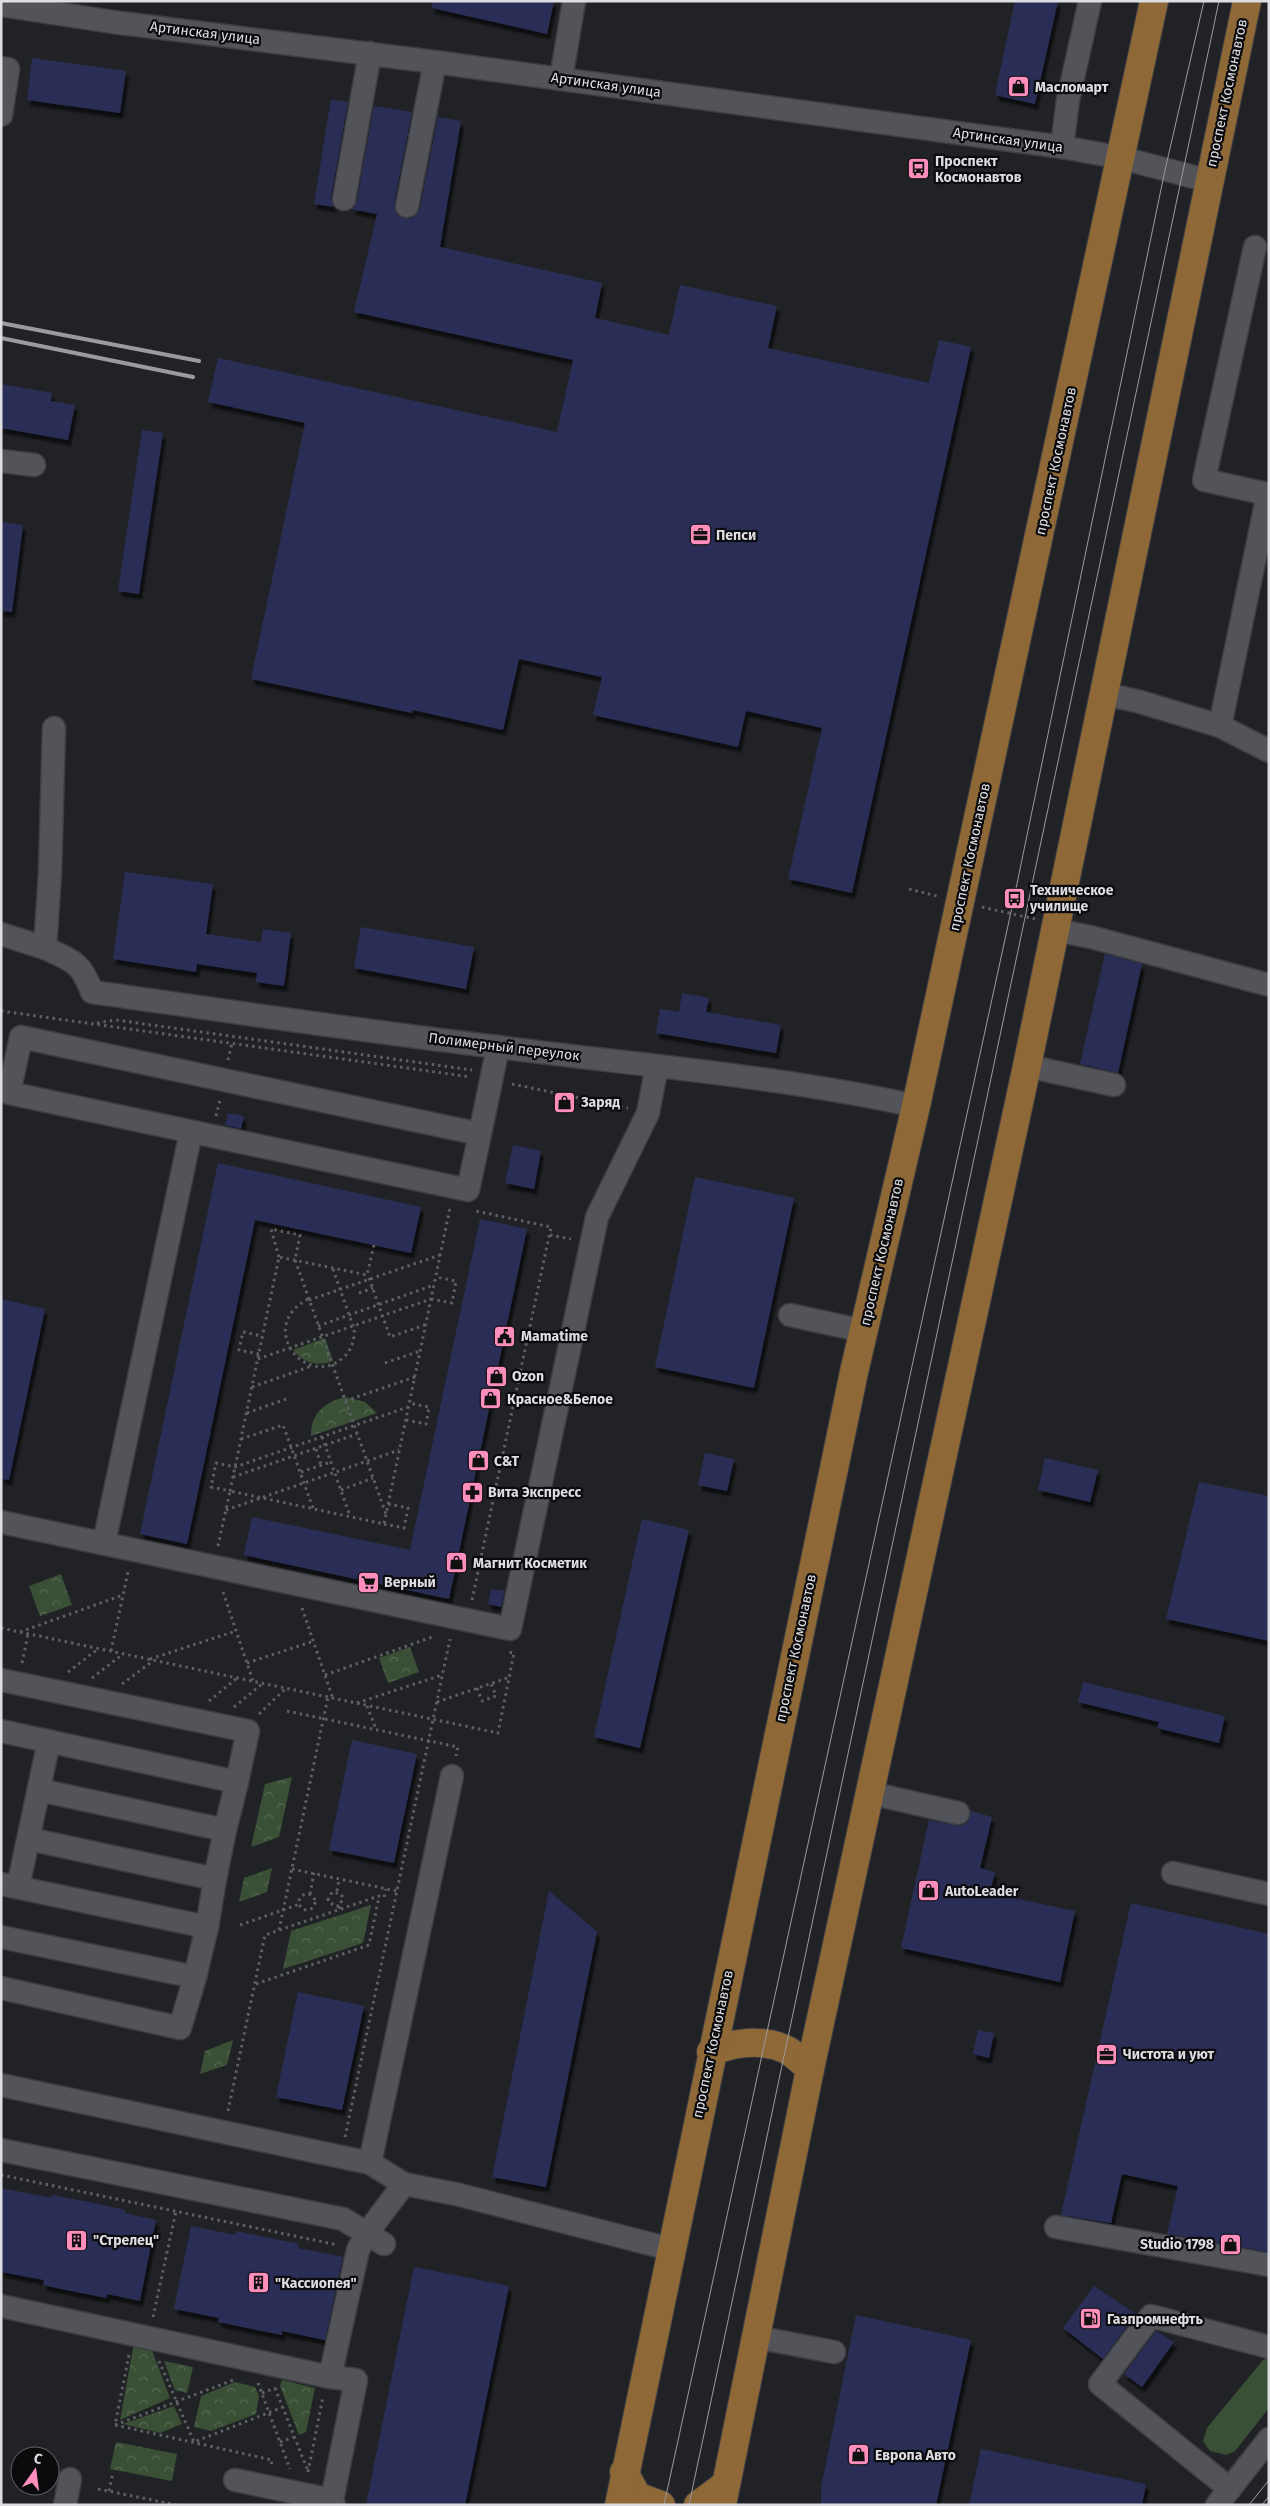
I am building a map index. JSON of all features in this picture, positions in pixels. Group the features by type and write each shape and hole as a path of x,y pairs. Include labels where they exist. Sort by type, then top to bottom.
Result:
{"main road":[{"name":"проспект Космонавтов","path":"619,2505 624,2472 670,2248 864,1331 916,1106 1122,158 1154,1"},
{"name":"проспект Космонавтов","path":"724,2495 810,2070 1027,1066 1247,1"},
{"path":"711,2052 729,2044 766,2044 786,2050 810,2070"},
{"path":"624,2472 637,2496 661,2505"},
{"path":"698,2505 724,2495"}],"street":[{"path":"561,79 574,1"},
{"path":"1062,147 1068,100 1090,1"},
{"name":"Артинская улица","path":"1,4 99,10 370,54 1062,147 1122,158 1209,181"},
{"path":"344,199 370,54"},
{"path":"407,206 434,62"},
{"path":"1,68 8,69 1,115"},
{"path":"1220,726 1268,494 1204,480 1255,247"},
{"path":"1,461 34,465"},
{"path":"1104,694 1137,701 1220,726 1269,751"},
{"path":"1,934 45,948 50,873 54,728"},
{"path":"1056,927 1269,985"},
{"name":"Полимерный переулок","path":"45,948 75,962 86,976 92,992 498,1047 657,1066 865,1095 916,1106"},
{"path":"480,1134 21,1038 5,1093 468,1190 480,1134 498,1047"},
{"path":"1,1522 510,1629 597,1217 648,1113 657,1066"},
{"path":"1027,1066 1114,1085"},
{"path":"104,1543 191,1132"},
{"path":"790,1315 864,1331"},
{"path":"1,1988 180,2028 207,1927 225,1830 248,1731 9,1682"},
{"path":"1,1731 236,1782"},
{"path":"49,1741 29,1839 10,1886 207,1927"},
{"path":"370,2162 452,1776"},
{"path":"39,1790 225,1830"},
{"path":"870,1792 958,1813"},
{"path":"29,1839 215,1879"},
{"path":"1173,1873 1269,1894"},
{"path":"1,1937 195,1977"},
{"path":"1,2085 370,2162 404,2184 456,2194 670,2248"},
{"path":"1,2150 343,2219 375,2239"},
{"path":"327,2376 358,2250 375,2239 404,2184"},
{"path":"1056,2226 1269,2265"},
{"path":"1,2306 327,2376 356,2380 333,2502 296,2485 266,2486 234,2480"},
{"path":"1269,2346 1151,2316 1100,2384 1223,2497 1269,2439"},
{"path":"756,2337 834,2352"},
{"path":"65,2505 70,2479"}],"path":[{"path":"909,889 1056,927"},
{"path":"1,1010 492,1076"},
{"path":"92,1023 116,1020 492,1076 648,1113"},
{"path":"384,1524 451,1205"},
{"path":"471,1608 551,1226 536,1223"},
{"path":"217,1550 279,1257 272,1229 300,1235 295,1260 386,1514"},
{"path":"374,1245 368,1274 390,1337 426,1325"},
{"path":"313,1365 303,1362 290,1348 286,1338 288,1319 292,1310 309,1300 440,1255"},
{"path":"279,1257 368,1274"},
{"path":"252,1387 313,1365 332,1364 348,1353 353,1344 354,1326 332,1268"},
{"path":"258,1359 431,1299 452,1303 456,1281 436,1277"},
{"path":"318,1326 434,1285"},
{"path":"359,1293 373,1288"},
{"path":"259,1354 239,1350 243,1332 262,1336"},
{"path":"384,1363 420,1351"},
{"path":"345,1401 415,1377"},
{"path":"246,1413 289,1398"},
{"path":"388,1504 408,1508 404,1528 211,1487 216,1463 235,1467 409,1405 429,1407 426,1424 406,1420"},
{"path":"240,1440 283,1425 314,1509"},
{"path":"232,1478 357,1434"},
{"path":"322,1437 350,1516"},
{"path":"316,1449 321,1465"},
{"path":"226,1510 399,1450"},
{"path":"300,1472 331,1462"},
{"path":"341,1490 373,1478"},
{"path":"120,1570 138,1574"},
{"path":"111,1651 128,1572"},
{"path":"214,1590 232,1594"},
{"path":"223,1592 253,1681"},
{"path":"19,1632 123,1596"},
{"path":"294,1606 312,1610"},
{"path":"302,1608 333,1698"},
{"path":"1,1628 498,1733 514,1653 505,1651"},
{"path":"99,1701 151,1660 236,1631"},
{"path":"9,1682 28,1634"},
{"path":"426,1634 459,1642"},
{"path":"325,1675 435,1636"},
{"path":"341,2157 450,1640"},
{"path":"247,1663 314,1641"},
{"path":"45,1690 98,1649"},
{"path":"70,1695 124,1654"},
{"path":"356,1703 442,1675"},
{"path":"436,1703 510,1677"},
{"path":"209,1701 237,1678"},
{"path":"232,1709 262,1683"},
{"path":"477,1688 482,1701 496,1696 491,1683"},
{"path":"257,1716 285,1688"},
{"path":"279,1930 328,1697"},
{"path":"367,1706 376,1730"},
{"path":"286,1710 458,1747 452,1776"},
{"path":"292,1869 397,1891"},
{"path":"300,1904 306,1910 314,1907 316,1902 310,1894 314,1873"},
{"path":"337,1891 339,1879"},
{"path":"228,2114 266,1935 339,1908 379,1896 384,1898 386,1889"},
{"path":"337,1891 343,1898 339,1908"},
{"path":"337,1891 332,1892 328,1900 339,1908"},
{"path":"300,1904 301,1898 310,1894"},
{"path":"255,1984 369,1945 379,1896"},
{"path":"240,1925 300,1904"},
{"path":"1,2175 341,2246"},
{"path":"181,2186 149,2337 175,2402 194,2442"},
{"path":"115,2425 132,2340 149,2337"},
{"path":"115,2425 245,2375"},
{"path":"256,2379 296,2485 308,2472 327,2376"},
{"path":"275,2388 308,2472"},
{"path":"194,2442 283,2407"},
{"path":"115,2425 272,2460 266,2486"},
{"path":"280,2442 294,2437"},
{"path":"110,2491 113,2472"},
{"path":"98,2488 177,2505"}],"green space":[{"path":"325,1338 333,1361 322,1364 311,1363 293,1350"},
{"path":"345,1397 365,1402 377,1413 311,1436 313,1421 320,1410 331,1402"},
{"path":"61,1574 72,1605 40,1616 29,1586"},
{"path":"410,1647 419,1672 388,1683 379,1658"},
{"path":"292,1777 279,1837 251,1847 265,1784"},
{"path":"272,1868 267,1892 239,1902 244,1878"},
{"path":"371,1905 363,1943 283,1969 291,1931"},
{"path":"233,2040 227,2065 200,2074 205,2051"},
{"path":"148,2340 170,2398 120,2420 134,2343"},
{"path":"1269,2356 1269,2408 1235,2451 1226,2455 1210,2451 1203,2441 1207,2428 1263,2360"},
{"path":"164,2361 193,2367 187,2393 175,2390"},
{"path":"282,2380 315,2388 306,2432 299,2435 280,2386"},
{"path":"235,2382 255,2387 259,2396 256,2414 211,2431 194,2427 201,2396"},
{"path":"174,2406 182,2424 160,2433 123,2424"},
{"path":"116,2442 177,2454 172,2481 110,2469"}],"building":[{"path":"433,1 554,1 547,34 432,8"},
{"path":"1015,1 1058,1 1035,104 995,95"},
{"path":"32,58 126,71 120,113 27,100"},
{"path":"331,99 348,102 331,197 334,207 314,204"},
{"path":"374,106 412,112 394,204 398,216 411,219 420,209 438,117 461,121 440,247 602,283 595,318 669,335 680,285 777,306 768,348 929,383 939,340 971,347 852,893 788,879 822,728 746,711 738,747 593,715 602,677 519,659 503,730 413,710 412,713 251,679 305,423 208,402 218,358 557,432 573,360 354,312 377,214 351,209 357,201"},
{"path":"1,384 52,393 51,401 75,405 68,440 1,428"},
{"path":"142,430 163,433 139,594 118,591"},
{"path":"1,522 23,525 12,612 1,611"},
{"path":"125,872 213,884 206,934 261,942 263,929 291,933 284,986 256,982 257,973 197,964 196,972 113,959"},
{"path":"361,927 474,947 466,989 354,968"},
{"path":"1105,954 1142,964 1118,1073 1080,1064"},
{"path":"682,993 709,998 706,1012 781,1025 776,1053 656,1033 660,1009 679,1012"},
{"path":"228,1113 244,1116 241,1129 225,1125"},
{"path":"513,1145 541,1151 534,1189 505,1183"},
{"path":"218,1163 421,1207 411,1253 255,1220 187,1544 140,1534"},
{"path":"695,1177 794,1198 754,1388 655,1367"},
{"path":"480,1219 527,1229 449,1599 244,1555 252,1517 410,1550"},
{"path":"1,1299 45,1309 9,1480 1,1479"},
{"path":"705,1453 734,1459 727,1491 698,1485"},
{"path":"1045,1458 1098,1470 1090,1502 1038,1490"},
{"path":"1199,1482 1269,1496 1269,1641 1166,1619"},
{"path":"642,1519 689,1530 640,1748 594,1737"},
{"path":"491,1589 505,1591 501,1607 488,1604"},
{"path":"1083,1682 1225,1716 1219,1743 1157,1728 1159,1722 1078,1702"},
{"path":"352,1740 417,1754 394,1863 329,1850"},
{"path":"971,1811 992,1817 980,1868 995,1872 990,1893 1075,1911 1060,1982 901,1948 929,1820 961,1826 968,1822"},
{"path":"549,1891 597,1932 546,2187 492,2177"},
{"path":"1131,1903 1269,1934 1269,2252 1167,2234 1178,2186 1122,2174 1111,2223 1061,2215"},
{"path":"298,1992 364,2006 342,2110 276,2097"},
{"path":"978,2030 994,2033 989,2058 973,2054"},
{"name":"\"Стрелец\"","path":"1,2188 52,2198 52,2195 89,2202 125,2210 125,2213 156,2220 140,2301 107,2294 107,2298 71,2291 43,2285 44,2280 1,2272"},
{"name":"\"Кассиопея\"","path":"191,2226 235,2235 236,2231 299,2244 298,2248 343,2257 325,2340 282,2331 282,2335 218,2322 219,2318 174,2309"},
{"path":"414,2267 509,2286 465,2505 366,2505"},
{"path":"1094,2286 1136,2314 1103,2359 1063,2328"},
{"path":"856,2315 971,2340 936,2505 821,2505 821,2488"},
{"path":"1156,2331 1174,2342 1142,2387 1124,2374"},
{"path":"981,2449 1146,2484 1142,2505 969,2505"}],"tram line":[{"path":"664,2505 1014,898 1165,170 1204,1"},
{"path":"689,2505 1219,1"},
{"path":"1249,2505 1269,2480"},
{"path":"1262,2505 1269,2496"}],"railway":[{"path":"1,323 199,361"},
{"path":"1,338 193,377"}],"place":[{"name":"Масломарт","path":"1019,87"},
{"name":"Проспект Космонавтов","path":"919,169"},
{"name":"Пепси","path":"700,535"},
{"name":"Техническое училище","path":"1014,898"},
{"name":"Заряд","path":"565,1102"},
{"name":"Mamatime","path":"505,1336"},
{"name":"Ozon","path":"496,1376"},
{"name":"Красное&Белое","path":"491,1399"},
{"name":"С&Т","path":"478,1461"},
{"name":"Вита Экспресс","path":"472,1492"},
{"name":"Магнит Косметик","path":"457,1563"},
{"name":"Верный","path":"368,1582"},
{"name":"AutoLeader","path":"929,1891"},
{"name":"Чистота и уют","path":"1107,2054"},
{"name":"\"Стрелец\"","path":"77,2240"},
{"name":"Studio 1798","path":"1230,2244"},
{"name":"\"Кассиопея\"","path":"259,2283"},
{"name":"Газпромнефть","path":"1091,2319"},
{"name":"Европа Авто","path":"859,2455"}]}
